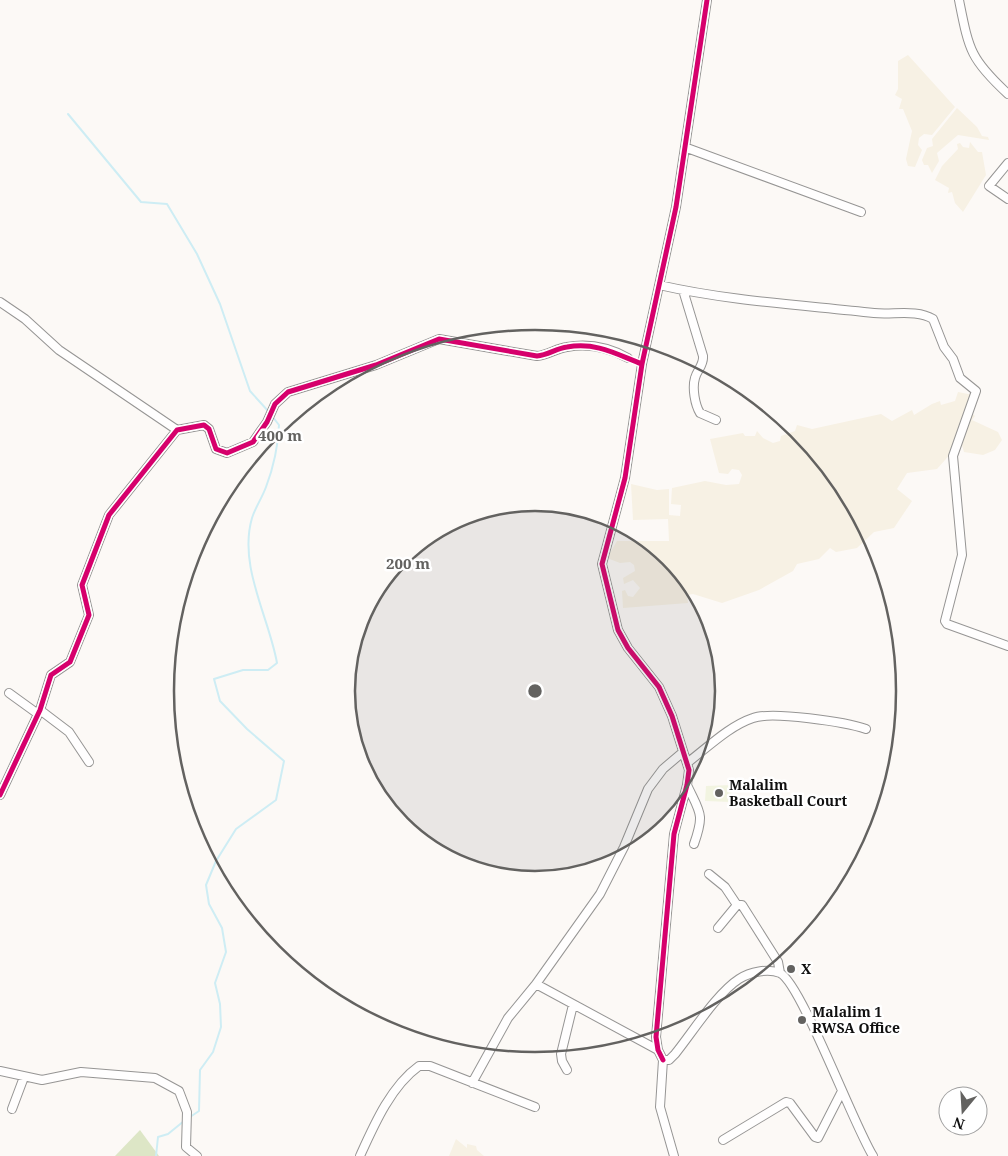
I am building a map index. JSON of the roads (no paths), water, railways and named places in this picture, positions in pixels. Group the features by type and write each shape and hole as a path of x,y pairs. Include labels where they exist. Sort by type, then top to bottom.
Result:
{"street":[{"path":"674,1156 660,1107 663,1060 658,1050 656,1036 670,861 676,823 687,785 687,763 660,687 628,648 618,630 602,564 626,468 642,364 672,228 687,148 707,0"},
{"path":"959,0 972,55 986,74 1008,94"},
{"path":"687,148 861,212"},
{"path":"1008,163 989,186 1008,199"},
{"path":"659,285 683,290 876,313 920,313 933,319 944,347 953,359 960,378 976,391 953,456 962,555 944,621 947,624 1008,646"},
{"path":"683,290 703,356 703,363 694,379 698,409 700,413 716,420"},
{"path":"0,302 25,319 60,350 177,430"},
{"path":"0,795 39,712 51,676 70,662 89,616 82,585 109,515 177,430 204,425 209,430 216,449 227,453 253,442 267,422 275,404 288,392 376,365 439,339 537,356 546,355 566,346 603,347 642,364"},
{"path":"9,693 69,732 89,762"},
{"path":"687,763 720,738 757,716 840,722 866,729"},
{"path":"472,1083 508,1018 536,984 600,894 624,847 640,805 654,779 668,763 683,752"},
{"path":"687,785 700,809 701,818 694,844"},
{"path":"709,874 725,887 736,905 745,907 778,962 780,973"},
{"path":"718,928 736,905"},
{"path":"663,1060 669,1060 675,1054 725,992 740,978 763,971 780,973 785,977 806,1013 873,1156"},
{"path":"536,984 658,1050"},
{"path":"567,1070 561,1054 572,1005"},
{"path":"360,1156 385,1107 417,1067 430,1066 535,1107"},
{"path":"0,1071 42,1080 81,1072 155,1078 179,1090 186,1112 186,1147 197,1156"},
{"path":"12,1109 24,1077"},
{"path":"723,1140 786,1102 790,1103 815,1137 818,1138 842,1092"}],"waterway":[{"path":"68,114 141,202 167,204 197,254 220,304 250,391 269,412"},
{"path":"190,1117 199,1111 200,1070 213,1052 221,1027 220,1004 215,983 226,952 222,928 209,904 206,885 216,861 236,829 276,800 284,761 247,729 220,701 214,679 243,670 268,670 277,663 256,591 249,554 252,518 269,479 277,449 279,425 272,416"},
{"path":"156,1156 158,1137 168,1134 184,1121"}],"place":[{"name":"Malalim Basketball Court","path":"719,793"},
{"name":"X","path":"791,969"},
{"name":"Malalim 1 RWSA Office","path":"802,1020"}]}
